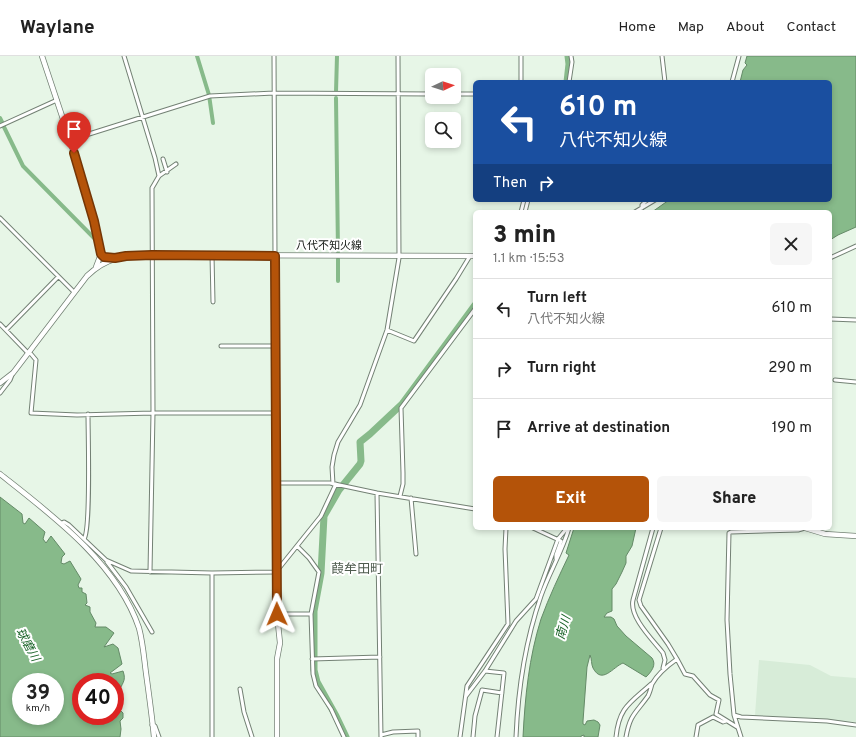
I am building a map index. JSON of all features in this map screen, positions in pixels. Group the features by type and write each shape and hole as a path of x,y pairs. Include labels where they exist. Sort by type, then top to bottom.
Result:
{"street":[{"path":"42,56 70,140 94,221 101,254 94,269"},
{"path":"124,56 159,176"},
{"path":"274,56 276,572 277,614 280,643 278,659 277,737"},
{"path":"276,572 321,516 336,484 332,467 338,442 360,405 387,330 399,255 398,56"},
{"path":"521,56 521,80"},
{"path":"569,80 572,62 570,56"},
{"path":"662,56 665,80"},
{"path":"733,80 739,56"},
{"path":"70,140 210,96 274,94 425,94"},
{"path":"461,94 473,94"},
{"path":"0,126 57,100"},
{"path":"163,160 167,172"},
{"path":"150,572 153,413 152,188 159,176 167,172 176,164"},
{"path":"642,208 642,205 645,202"},
{"path":"638,210 652,202"},
{"path":"0,218 74,292"},
{"path":"832,257 856,246"},
{"path":"101,254 104,257 115,258"},
{"name":"八代不知火線","path":"0,383 13,373 87,276 94,269 115,258 152,255 472,256"},
{"path":"212,255 213,302"},
{"path":"387,330 414,341 472,256"},
{"path":"6,330 58,277"},
{"path":"400,496 403,484 401,408 473,312"},
{"path":"832,319 856,320"},
{"path":"0,324 28,353 32,354 36,360 31,413 276,413"},
{"path":"221,346 276,346"},
{"path":"0,393 10,380 13,373"},
{"path":"835,380 856,382"},
{"path":"84,539 87,533 88,514 88,414"},
{"path":"0,474 62,523 80,541 103,568 130,607 139,629 143,650 154,737"},
{"path":"276,483 336,484 377,493 473,509"},
{"path":"377,493 382,736 395,732 418,731 418,737"},
{"path":"411,498 416,554"},
{"path":"62,523 64,522 69,525 106,560 126,587 152,632"},
{"path":"460,737 467,686 508,624 505,549 506,530"},
{"path":"538,530 561,540 556,555 556,561"},
{"path":"465,697 485,671 516,621 536,599 558,539 566,530"},
{"path":"516,737 519,686 532,626 544,586 564,543 567,530"},
{"path":"616,737 618,722 622,712 653,683 662,670 665,660 663,653 636,617 632,609 633,600 652,530"},
{"path":"660,530 639,600 641,606 668,644 686,674 693,676 710,695 719,700 716,714 737,727"},
{"path":"741,737 734,715 727,641 726,594 729,533 798,530"},
{"path":"812,530 825,534 856,536"},
{"path":"297,546 309,558 319,572 311,614 314,682 344,737"},
{"path":"106,560 131,571 212,573 276,572"},
{"path":"212,573 212,737"},
{"path":"277,614 311,614"},
{"path":"312,659 380,657"},
{"path":"662,670 677,660"},
{"path":"485,671 504,673 497,737"},
{"path":"626,737 628,724 649,694 653,683"},
{"path":"240,689 244,712 252,737"},
{"path":"473,737 475,716 482,690 502,693"},
{"path":"734,715 741,717 827,721 856,725"},
{"path":"696,737 698,725 706,720 713,717 723,722 726,721"},
{"path":"152,725 155,726 159,737"},
{"path":"395,732 396,737"},
{"path":"406,732 406,737"}],"shaded area":[{"path":"759,660 810,665 831,676 856,678 856,722 755,715"}],"water":[{"path":"747,56 856,56 856,227 832,239 832,210 655,210 666,202 832,202 832,80 740,80 743,70 747,65 745,63"},
{"name":"球磨川","path":"0,497 22,514 23,523 25,524 29,518 45,532 43,539 46,543 51,536 65,554 62,557 61,563 64,564 70,561 81,579 78,585 79,588 82,588 82,592 86,594 87,603 85,605 90,607 90,612 96,623 95,627 106,627 114,633 104,647 113,644 118,648 122,664 110,673 72,673 72,725 120,725 120,737 0,737"},
{"name":"南川","path":"573,530 636,530 632,546 626,556 626,563 612,589 612,611 607,613 604,617 611,617 614,619 617,626 626,636 652,658 654,666 646,677 623,663 608,673 600,675 596,673 593,668 590,655 587,667 583,724 585,725 587,721 594,720 598,722 600,725 598,737 584,737 584,735 581,737 523,737 528,677 533,648 547,603 569,555 566,553"}],"waterway":[{"path":"197,56 209,95 213,123"},
{"path":"336,92 337,56"},
{"path":"567,80 569,64 568,56"},
{"path":"336,98 338,252"},
{"path":"0,118 2,122"},
{"path":"4,127 23,166 94,238"},
{"path":"524,210 526,202"},
{"path":"338,259 338,281"},
{"path":"346,737 317,682 314,670 314,611 321,573 324,516 339,490 360,464 360,442 402,404 473,308"}],"district":[{"name":"葭牟田町","path":"357,570"}],"route":[{"path":"74,153 94,221 101,254 104,257 115,258 152,255 275,256 277,614"}]}
